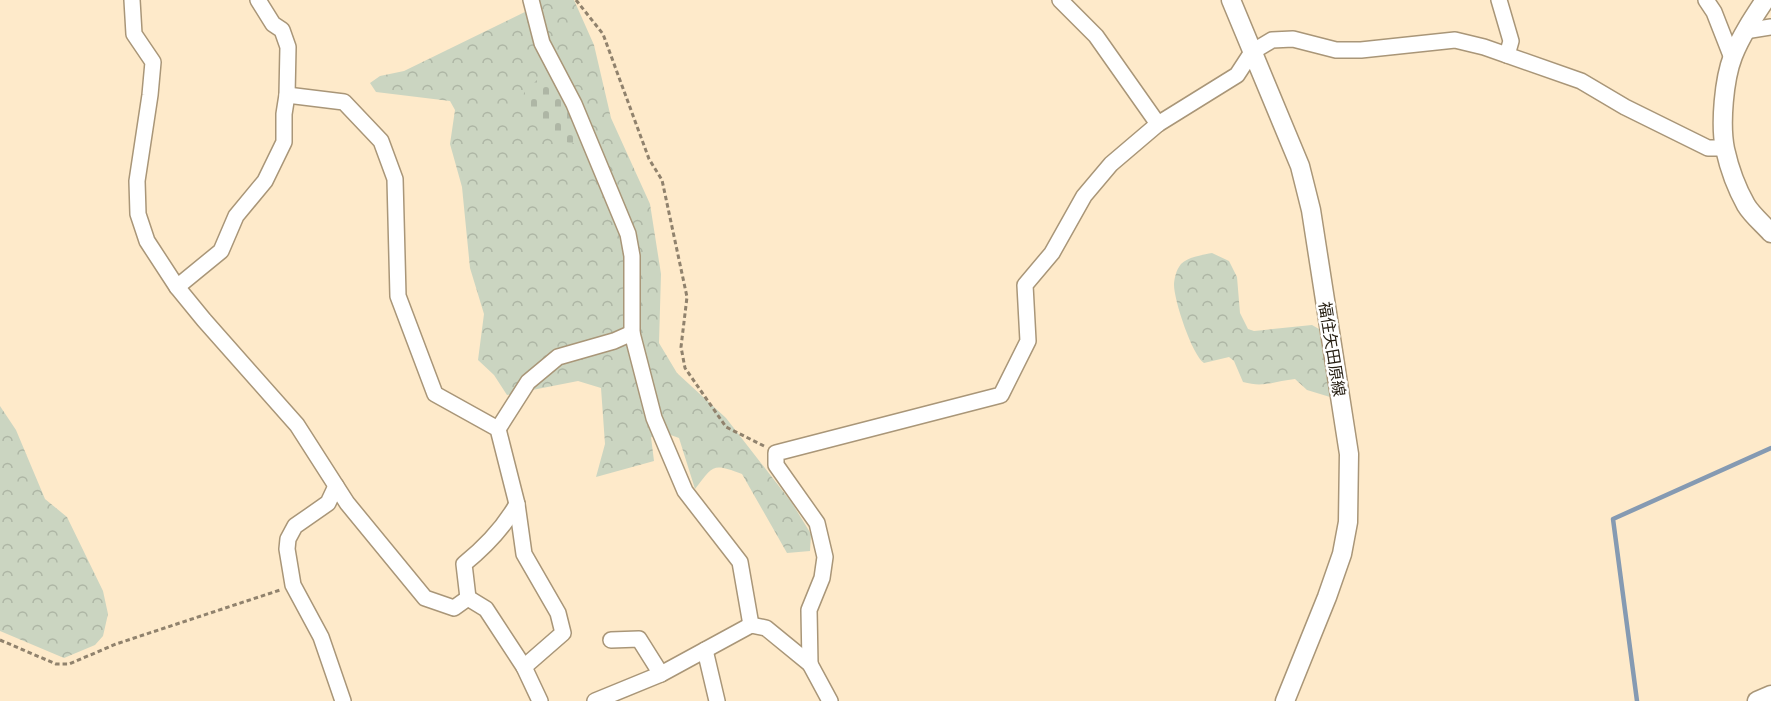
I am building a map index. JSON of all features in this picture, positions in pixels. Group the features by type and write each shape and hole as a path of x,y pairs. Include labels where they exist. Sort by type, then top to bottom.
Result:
{"main road":[{"name":"福住矢田原線","path":"1231,0 1300,166 1311,210 1349,454 1348,522 1342,554 1328,597 1285,701"},
{"path":"1765,0 1744,32 1732,58 1723,117 1725,148 1732,174 1747,207 1771,232"},
{"path":"1757,701 1771,695"}],"street":[{"path":"132,0 134,34 153,62 136,181 138,214 147,241 177,287 297,425 347,503 425,598 454,608 468,598"},
{"path":"177,287 221,251 236,216 266,181 285,142 284,114 287,96 288,47 282,30 273,24 258,0"},
{"path":"531,0 542,43 574,104 628,234 632,256 632,333 654,418 685,491 740,562 751,625"},
{"path":"1060,0 1096,36 1158,124"},
{"path":"1499,0 1511,41 1507,55"},
{"path":"1706,0 1714,12 1732,58"},
{"path":"1744,32 1771,27"},
{"path":"810,664 809,610 822,578 825,557 817,523 777,465 776,453 1002,395 1028,341 1024,285 1053,253 1084,196 1111,164 1158,124 1237,75 1252,52 1272,40 1293,39 1336,50 1361,50 1455,40 1484,47 1581,81 1625,107 1708,148 1725,148"},
{"path":"287,96 344,102 381,141 395,179 398,296 435,394 498,429 517,504 524,554 558,613 563,633 524,667"},
{"path":"498,429 528,382 558,357 614,341 632,333"},
{"path":"336,486 328,503 295,526 288,539 287,549 293,585 321,637 343,701"},
{"path":"468,598 464,564 477,554 508,520 517,504"},
{"path":"468,598 486,609 524,667 540,701"},
{"path":"595,701 661,674 751,625 766,628 810,664 830,701"},
{"path":"611,640 639,639 661,674"},
{"path":"705,650 717,701"}],"path":[{"path":"576,0 603,34 649,159 663,180 687,297 681,347 685,368 726,427 776,453"},
{"path":"0,640 56,664 69,664 116,644 293,585"}],"green space":[{"path":"531,0 574,0 594,45 611,118 650,204 661,274 659,343 677,373 726,418 792,503 811,534 810,551 787,553 742,474 725,468 714,468 695,489 679,438 668,434 651,437 654,461 596,477 605,444 601,388 578,381 507,395 494,375 478,360 484,314 470,268 462,187 450,144 455,110 450,101 376,92 370,83 380,76 404,71 533,8"},
{"path":"549,68 583,142 569,143 554,136 538,124 527,109 524,93"},
{"path":"1212,253 1229,261 1237,277 1240,313 1248,329 1254,331 1312,325 1319,329 1330,397 1307,390 1295,379 1263,384 1243,382 1234,361 1229,357 1204,363 1199,358 1180,314 1174,281 1178,269 1185,261"},
{"path":"0,406 16,430 45,499 67,517 103,591 108,614 103,636 95,645 64,658 0,631"}],"waterway":[{"path":"1637,701 1613,519 1771,448"}]}
